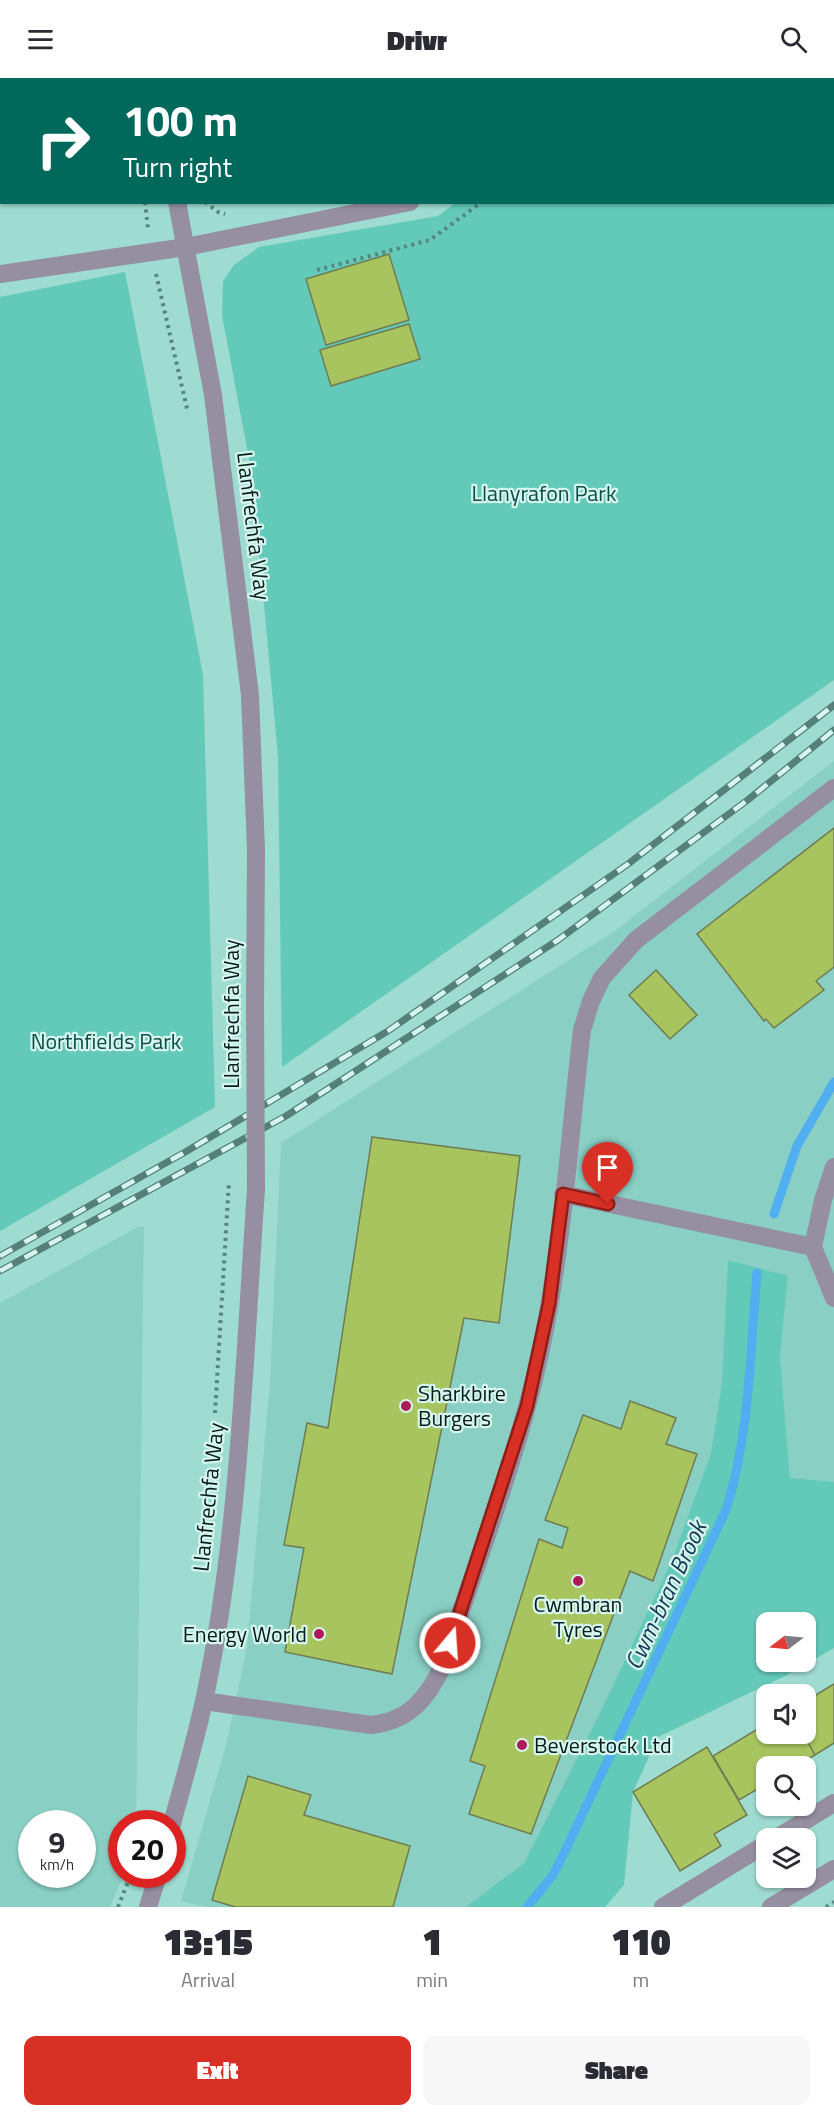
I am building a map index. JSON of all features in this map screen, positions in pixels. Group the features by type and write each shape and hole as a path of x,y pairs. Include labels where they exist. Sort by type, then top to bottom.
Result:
{"street":[{"name":"Llanfrechfa Way","path":"176,1810 204,1701 224,1583 237,1458 256,1189 256,850 250,695 218,430 177,204"},
{"path":"0,274 186,247 400,204"},
{"path":"204,1701 371,1725 395,1720 407,1714 428,1694 443,1665 527,1406 549,1304 582,1030 591,1000 602,978 636,940 834,788"},
{"path":"834,1167 823,1200 813,1247 834,1298"},
{"path":"563,1194 813,1247"},
{"path":"793,1828 834,1803"},
{"path":"663,1907 756,1850"},
{"path":"771,1907 834,1869"},
{"path":"148,1907 154,1888"}],"path":[{"path":"145,204 150,252 189,416"},
{"path":"317,270 430,240 479,204"},
{"path":"214,1425 229,1180"},
{"path":"118,1907 125,1888"},
{"path":"826,1907 834,1902"}],"shaded area":[{"path":"834,761 834,1482 790,1479 780,1356 788,1277 728,1260 722,1382 711,1453 672,1560 600,1713 524,1863 466,1907 207,1907 181,1901 226,1745 247,1648 270,1381 281,1143 616,930"},
{"path":"138,1227 144,1227 136,1810 108,1810 108,1888 118,1888 110,1907 0,1907 0,1303"}],"green space":[{"name":"Llanyrafon Park","path":"454,204 834,204 834,680 282,1067 278,756 252,475 222,315 223,281 234,265 259,247 438,216"},
{"name":"Northfields Park","path":"125,272 203,675 215,1107 0,1231 0,297"},
{"path":"728,1260 788,1276 780,1356 790,1478 834,1482 834,1648 816,1658 816,1612 756,1612 756,1672 792,1672 768,1684 756,1684 756,1690 658,1737 633,1792 624,1885 605,1907 466,1907 524,1863 600,1713 672,1560 711,1453 722,1382"}],"building":[{"path":"389,254 409,320 326,345 306,279"},
{"path":"409,324 420,359 331,386 320,350"},
{"path":"834,828 834,967 816,981 824,990 774,1028 766,1019 764,1021 697,934"},
{"path":"656,970 697,1015 670,1039 629,995"},
{"path":"372,1137 520,1156 499,1323 464,1318 392,1674 285,1652 304,1548 284,1545 307,1423 328,1428"},
{"path":"630,1401 676,1418 666,1444 697,1454 653,1581 630,1571 531,1834 469,1814 485,1766 470,1761 539,1539 562,1548 568,1528 545,1520 583,1415 621,1429"},
{"path":"834,1684 834,1743 815,1755 809,1744 816,1744 816,1695"},
{"path":"756,1730 756,1744 809,1744 815,1755 756,1756 756,1790 739,1800 713,1756"},
{"path":"707,1747 747,1815 714,1834 721,1846 680,1871 633,1792"},
{"path":"248,1776 311,1795 304,1815 410,1846 393,1907 235,1907 212,1900"}],"waterway":[{"name":"Cwm-bran Brook","path":"774,1214 797,1146 834,1082"},
{"name":"Cwm-bran Brook","path":"527,1907 553,1875 726,1510 745,1422 757,1273"}],"railway":[{"path":"0,1256 187,1151 388,1031 628,864 834,705"},
{"path":"0,1271 286,1116 558,940 749,799 834,730"}],"place":[{"name":"Sharkbire Burgers","path":"406,1406"},
{"name":"Cwmbran Tyres","path":"578,1581"},
{"name":"Energy World","path":"319,1634"},
{"name":"Beverstock Ltd","path":"522,1745"}],"route":[{"path":"450,1643 527,1406 549,1304 558,1250 563,1194 608,1204"}]}
